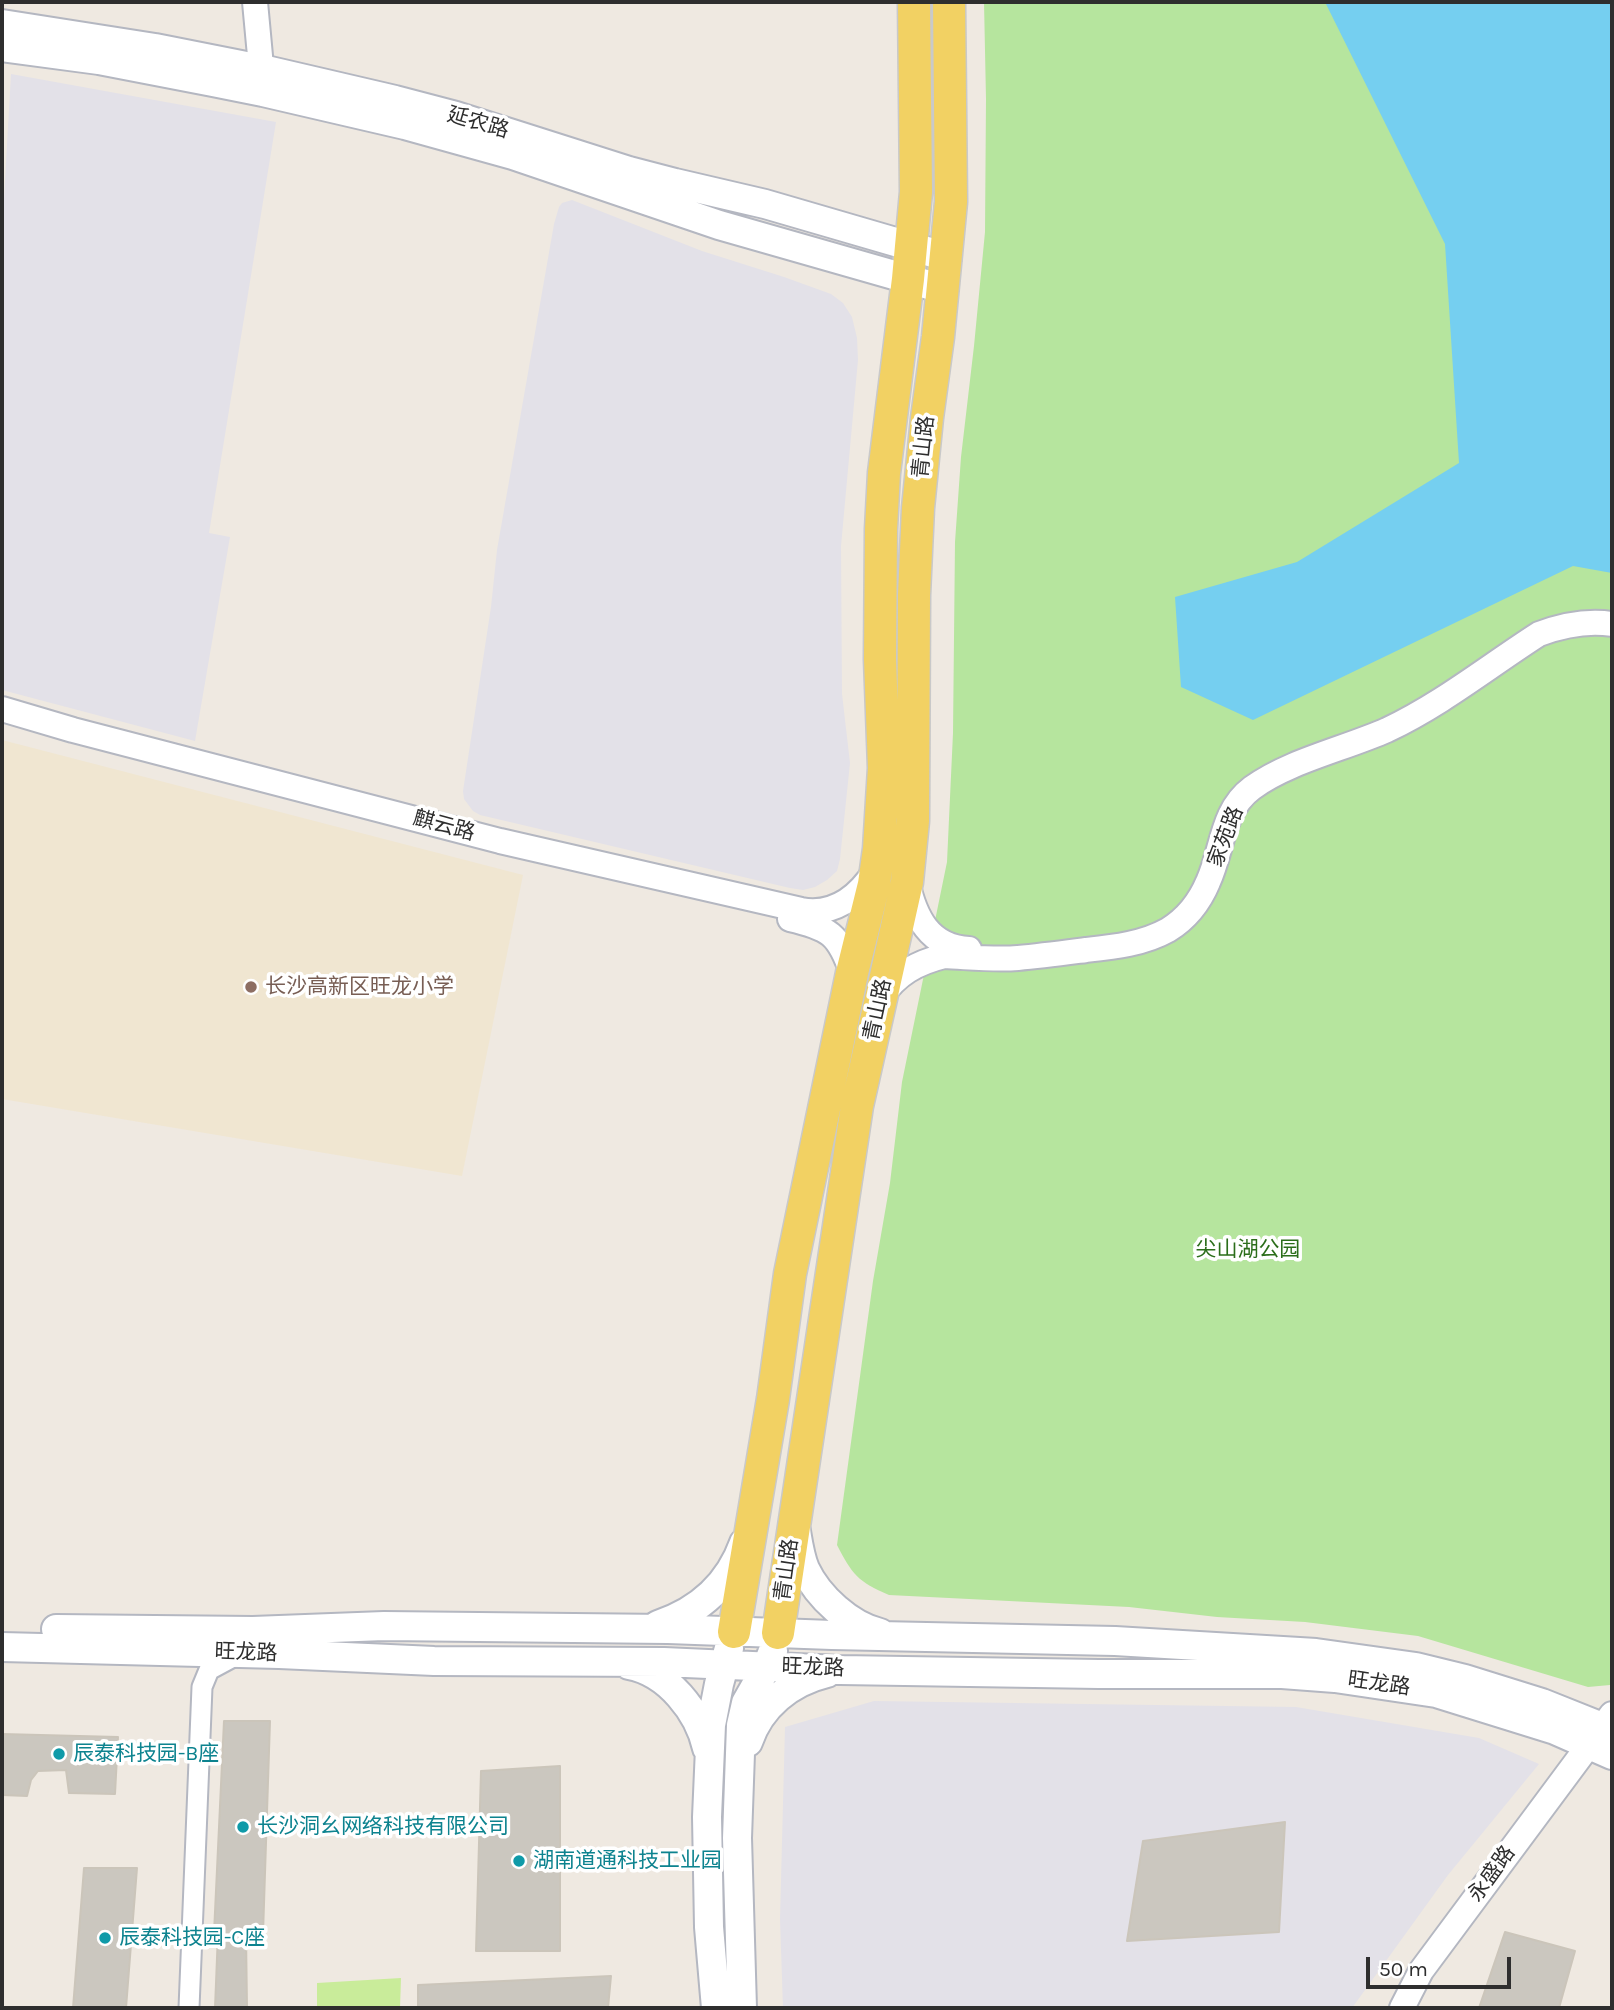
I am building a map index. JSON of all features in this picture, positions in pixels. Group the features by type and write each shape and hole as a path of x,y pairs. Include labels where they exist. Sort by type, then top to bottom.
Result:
{"main road":[{"name":"青山路","path":"716,2008 709,1927 707,1817 714,1705 734,1632 773,1399 790,1273 852,973 876,871 882,816 884,768 879,585 882,507 912,247 915,192 914,2"},
{"name":"青山路","path":"742,2008 737,1838 741,1725 746,1703 767,1666 778,1633 857,1106 907,882 913,821 914,595 918,508 951,202 949,2"},
{"name":"延农路","path":"2,24 155,48 405,125 513,155 719,225 943,289"},
{"name":"延农路","path":"2,47 262,80 456,116 629,171 765,204 947,257"},
{"path":"626,1629 655,1626 698,1606 715,1591 732,1569 753,1517"},
{"path":"795,1520 805,1568 816,1587 852,1621 870,1631 893,1637"},
{"name":"旺龙路","path":"2,1628 253,1631 384,1626 626,1629 1115,1641 1316,1653 1416,1667 1508,1691 1606,1736"},
{"name":"旺龙路","path":"2,1647 166,1650 434,1661 609,1662 840,1670 1282,1674 1335,1678 1436,1693 1555,1730 1606,1736"},
{"path":"609,1662 635,1666 653,1674 673,1690 689,1707 700,1726 710,1759"},
{"path":"739,1782 752,1729 761,1714 796,1685 840,1670"}],"street":[{"path":"255,2 262,80"},
{"name":"家苑路","path":"907,882 915,910 932,935 943,944 957,948 1017,951 1118,937 1142,931 1162,922 1179,908 1196,886 1222,807 1234,791 1263,770 1286,758 1386,722 1419,706 1536,627 1578,616 1597,615 1612,618"},
{"name":"家苑路","path":"880,998 889,985 908,969 944,956 1017,958 1118,946 1168,930 1193,908 1205,891 1232,811 1252,788 1289,768 1352,745 1422,711 1539,634 1560,626 1579,623 1612,624"},
{"name":"麒云路","path":"2,709 73,730 500,841 801,910 819,912 838,906 860,891 876,871"},
{"name":"麒云路","path":"2,720 492,848 816,925 837,940 852,973"},
{"path":"166,1650 176,1653 187,1664 194,1676 195,1686 182,2008"},
{"path":"189,2008 202,1686 209,1670 225,1660 246,1653"},
{"name":"永盛路","path":"1402,2008 1421,1970 1606,1736"},
{"name":"永盛路","path":"1414,2008 1431,1976 1460,1933 1606,1736"}],"shaded area":[{"path":"11,74 276,122 209,533 230,537 195,741 2,690 2,234"},
{"path":"572,200 702,251 831,294 843,303 852,317 858,360 841,546 842,694 850,763 837,871 815,887 803,890 790,888 480,815 473,811 464,799 497,550 554,224 562,203"},
{"name":"长沙高新区旺龙小学","path":"2,740 523,875 462,1176 2,1099"},
{"path":"874,1701 1296,1707 1479,1738 1539,1764 1448,1875 1352,2008 783,2008 780,1919 785,1727"}],"green space":[{"name":"尖山湖公园","path":"984,2 1612,2 1610,1685 1588,1687 1418,1636 1305,1622 1217,1617 1129,1607 889,1595 857,1576 837,1545 873,1281 890,1183 902,1082 947,862 953,733 955,542 961,457 985,232"},
{"path":"401,1978 400,2008 317,2008 317,1983"}],"water":[{"path":"1325,2 1612,2 1612,573 1573,566 1253,720 1181,687 1175,597 1297,562 1459,463 1445,244"}],"building":[{"name":"长沙洞幺网络科技有限公司","path":"224,1721 270,1721 263,1934 246,1934 247,2008 215,2008 218,1933 214,1933"},
{"name":"辰泰科技园-B座","path":"2,1734 118,1737 115,1794 69,1793 66,1770 38,1771 31,1780 27,1796 2,1795"},
{"name":"湖南道通科技工业园","path":"560,1766 560,1951 476,1951 481,1771"},
{"path":"1285,1822 1279,1932 1127,1941 1143,1841"},
{"name":"辰泰科技园-C座","path":"84,1868 137,1868 126,2008 73,2008"},
{"path":"1505,1932 1575,1951 1559,2008 1479,2008"},
{"path":"611,1976 608,2008 418,2008 418,1985"}],"place":[{"name":"长沙高新区旺龙小学","path":"251,987"},
{"name":"辰泰科技园-B座","path":"59,1754"},
{"name":"长沙洞幺网络科技有限公司","path":"243,1827"},
{"name":"湖南道通科技工业园","path":"519,1861"},
{"name":"辰泰科技园-C座","path":"105,1938"}]}
